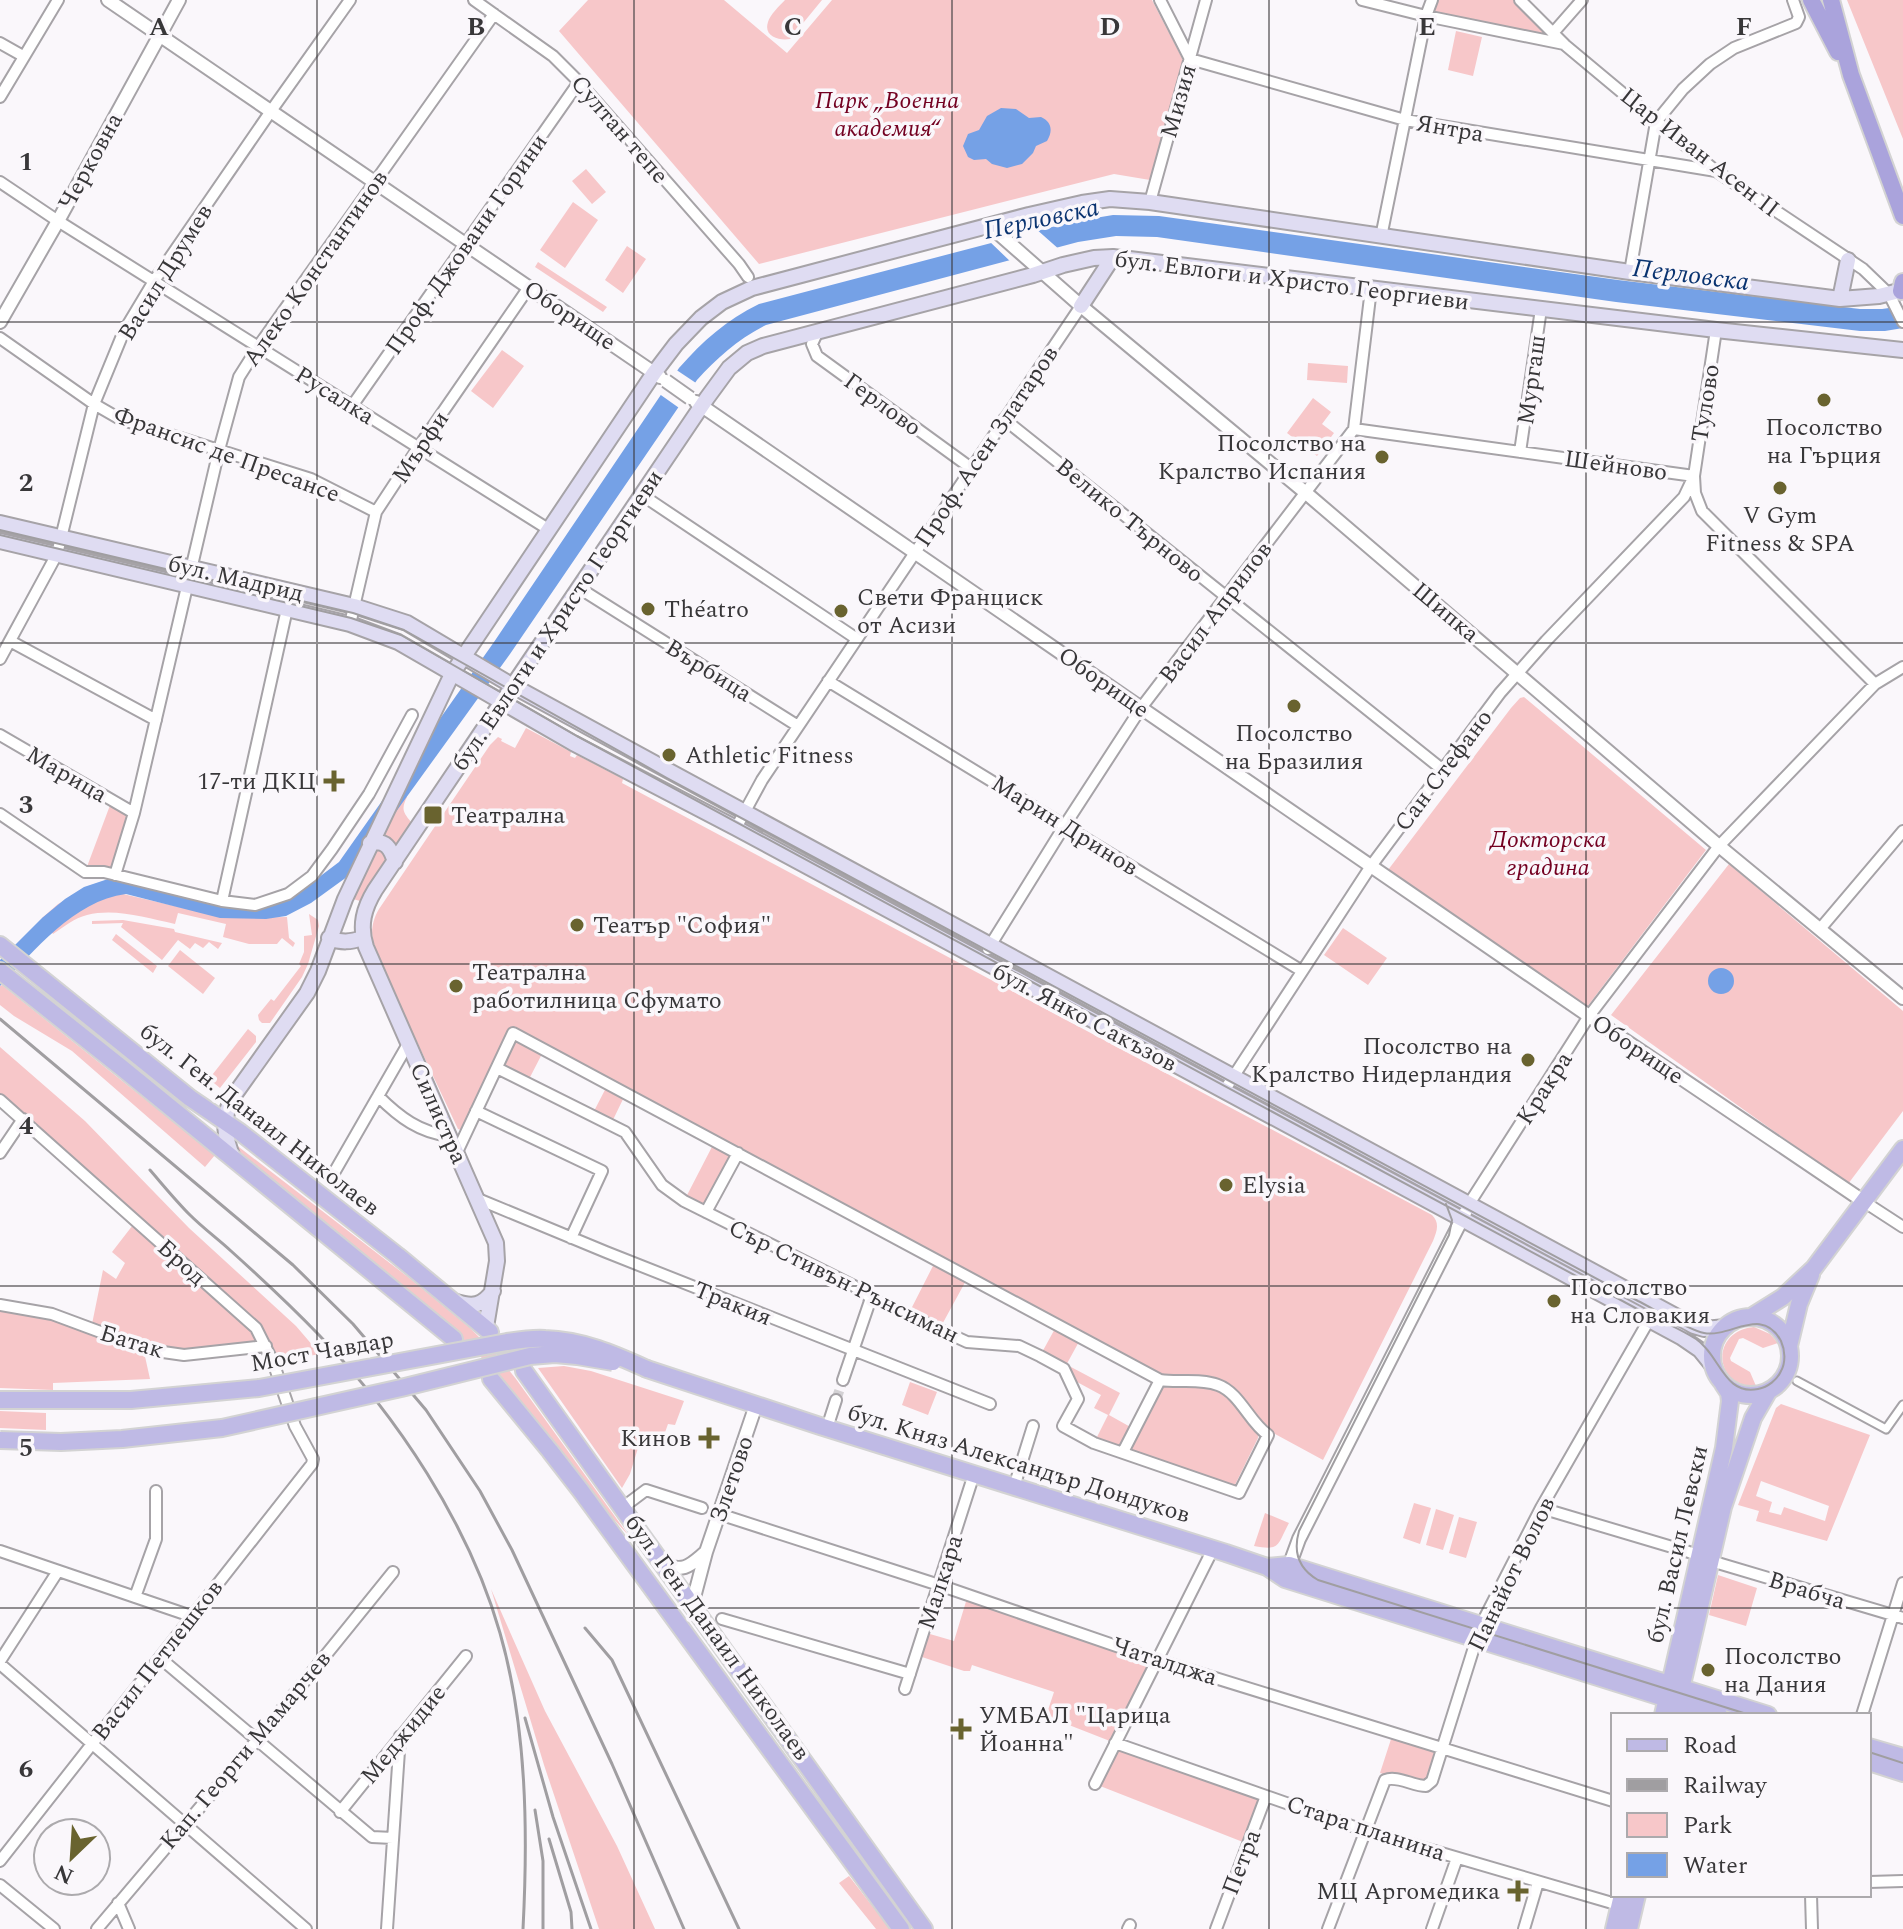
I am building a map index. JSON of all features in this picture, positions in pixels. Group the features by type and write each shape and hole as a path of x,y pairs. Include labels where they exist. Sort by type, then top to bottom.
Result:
{"highway":[{"path":"1811,0 1851,75"},
{"path":"1831,0 1851,75 1903,216"}],"main road":[{"name":"бул. Евлоги и Христо Георгиеви","path":"224,1121 230,1101 307,993 370,843 452,674 548,529 660,377 676,344 722,302 752,288 990,226 1096,201 1120,199 1840,299 1898,292"},
{"name":"бул. Евлоги и Христо Георгиеви","path":"363,938 363,918 367,906 642,495 696,402 747,353 770,344 1094,258 1113,257 1903,350"},
{"path":"1081,306 1113,257"},
{"path":"1840,299 1848,260"},
{"name":"бул. Мадрид","path":"0,523 354,606 407,623 464,657"},
{"name":"бул. Мадрид","path":"0,541 350,624 398,642 452,674"},
{"name":"бул. Янко Сакъзов","path":"464,657 1694,1326 1704,1329 1726,1327"},
{"name":"бул. Янко Сакъзов","path":"452,674 573,743 1681,1337 1700,1350 1713,1366"},
{"path":"370,843 386,844 395,862"},
{"path":"329,938 343,942 363,938"},
{"name":"Силистра","path":"363,938 496,1243 497,1261 488,1330"},
{"name":"бул. Ген. Данаил Николаев","path":"0,945 190,1098 224,1121 488,1330"},
{"name":"бул. Ген. Данаил Николаев","path":"0,971 454,1339"},
{"path":"224,1121 233,1158"},
{"path":"1751,1317 1775,1325 1784,1335 1791,1355 1787,1373 1776,1387 1749,1396 1723,1384 1713,1366 1714,1343 1726,1327 1751,1317 1783,1297 1814,1268 1903,1149"},
{"path":"1789,1346 1799,1304 1814,1268"},
{"path":"456,1302 476,1306 493,1291"},
{"name":"Мост Чавдар","path":"0,1400 131,1400 259,1388 543,1338 594,1347 647,1369 756,1405"},
{"name":"Мост Чавдар","path":"0,1440 61,1442 122,1439 222,1428 530,1356 577,1356 647,1369"},
{"name":"бул. Ген. Данаил Николаев","path":"524,1371 924,1929"},
{"name":"бул. Ген. Данаил Николаев","path":"491,1379 550,1451 651,1585 901,1929"},
{"name":"бул. Васил Левски","path":"1673,1701 1705,1558 1730,1410 1729,1393 1723,1384"},
{"name":"бул. Васил Левски","path":"1705,1558 1757,1408 1768,1392"},
{"name":"бул. Княз Александър Дондуков","path":"756,1405 1478,1632 1712,1713"},
{"path":"651,1585 692,1605 675,1618"},
{"name":"бул. Княз Александър Дондуков","path":"1673,1701 1754,1713"},
{"path":"1871,1748 1903,1757"},
{"path":"1871,1763 1903,1773"},
{"path":"1629,1929 1637,1897"},
{"path":"1614,1929 1621,1900"}],"street":[{"path":"0,97 58,0"},
{"name":"Оборище","path":"108,0 1589,1016 1903,1227"},
{"name":"Черковна","path":"0,322 179,0"},
{"name":"Васил Друмев","path":"0,659 57,554 94,404 124,331 154,281 350,0"},
{"name":"Султан тепе","path":"474,0 553,56 579,82 748,277"},
{"path":"1160,0 1190,59"},
{"name":"Мизия","path":"1150,202 1206,0"},
{"path":"1362,0 1565,45"},
{"path":"1381,237 1426,16 1432,0"},
{"name":"Цар Иван Асен II","path":"1520,0 1565,45 1716,171 1898,292"},
{"path":"1553,33 1582,0"},
{"path":"1630,272 1656,122 1683,89 1710,64 1734,48 1796,23 1799,17 1793,0"},
{"name":"Алеко Константинов","path":"115,875 134,813 239,377 494,14"},
{"path":"0,43 23,56"},
{"name":"Янтра","path":"1190,59 1405,120 1716,171"},
{"name":"Проф. Джовани Горини","path":"352,406 579,82"},
{"name":"Русалка","path":"0,182 548,529"},
{"name":"Шипка","path":"990,226 1719,846 1903,998"},
{"name":"Мърфи","path":"350,624 376,512 529,287"},
{"name":"Васил Априлов","path":"981,960 1141,708 1354,429 1371,289"},
{"path":"1898,292 1903,322"},
{"name":"Проф. Асен Златаров","path":"736,828 762,780 1081,306"},
{"name":"Мургаш","path":"1520,452 1541,309"},
{"name":"Тулово","path":"1694,476 1716,330"},
{"name":"Герлово","path":"817,333 812,344 817,356 971,468"},
{"name":"Франсис де Пресансе","path":"0,338 120,419 311,479 376,512"},
{"name":"Велико Търново","path":"1004,419 1443,770"},
{"name":"Шейново","path":"1354,429 1694,476 1695,493 1702,511 1875,684"},
{"name":"Сан Стефано","path":"1224,1091 1371,866 1517,673 1684,497 1694,476"},
{"path":"642,495 857,639"},
{"name":"Върбица","path":"579,588 798,726"},
{"path":"222,901 291,591"},
{"path":"10,641 156,720"},
{"name":"Кракра","path":"1287,1572 1299,1539 1469,1204 1589,1016 1719,846 1875,684 1903,667"},
{"name":"Марин Дринов","path":"828,681 1302,971"},
{"path":"0,814 85,872 104,872 222,901 255,905 288,894 312,876 369,794 412,715"},
{"name":"Марица","path":"0,735 134,813"},
{"path":"1820,929 1903,831"},
{"path":"457,1152 513,1033 1160,1380 1123,1452"},
{"path":"331,1178 408,1044"},
{"name":"Сър Стивън Рънсиман","path":"497,1068 625,1132 662,1185 684,1201 854,1286 871,1298 967,1342 1019,1346 1064,1369 1078,1399 1063,1426 1094,1443 1239,1493 1268,1435 1231,1393 1219,1386 1205,1382 1160,1380"},
{"path":"378,1096 407,1122 450,1136"},
{"name":"Брод","path":"0,1100 256,1328 266,1346 295,1426 313,1459"},
{"path":"476,1111 602,1171 571,1238"},
{"path":"0,1153 23,1119"},
{"path":"706,1212 738,1153"},
{"name":"Тракия","path":"478,1199 990,1404"},
{"path":"843,1380 871,1298"},
{"name":"Батак","path":"0,1305 52,1314 149,1350 184,1355 266,1346"},
{"name":"Панайот Волов","path":"1328,1929 1385,1780 1393,1778 1417,1786 1426,1786 1432,1781 1478,1632 1541,1508 1649,1320"},
{"path":"1797,1381 1886,1429 1903,1405"},
{"path":"827,1428 836,1400"},
{"name":"Злетово","path":"692,1605 706,1552 756,1405"},
{"path":"1014,1487 1033,1426"},
{"name":"Васил Петлешков","path":"0,1861 313,1459"},
{"name":"Малкара","path":"905,1689 974,1474"},
{"path":"622,1508 646,1490 702,1508"},
{"path":"135,1597 156,1539 156,1491"},
{"name":"Врабча","path":"1541,1508 1898,1617"},
{"name":"Чаталджа","path":"719,1514 1157,1660 1611,1800"},
{"path":"1095,1784 1213,1549"},
{"path":"0,1551 191,1616"},
{"name":"Злетово","path":"663,1565 685,1568 706,1552"},
{"path":"58,1571 0,1663 306,1929"},
{"name":"Кап. Георги Мамарчев","path":"97,1929 257,1740 393,1572"},
{"path":"1863,1713 1898,1617 1903,1583"},
{"path":"722,1619 910,1674"},
{"name":"Меджидие","path":"340,1812 466,1656"},
{"path":"160,1658 372,1837 393,1838"},
{"path":"387,1929 400,1736"},
{"name":"Стара планина","path":"1115,1743 1366,1831 1538,1882 1621,1900"},
{"name":"Петра","path":"1216,1929 1266,1796"},
{"path":"1432,1929 1457,1858"},
{"path":"1871,1882 1903,1881"},
{"path":"1524,1929 1538,1882"},
{"path":"0,1885 54,1929"},
{"path":"1811,1897 1812,1929"},
{"path":"118,1903 129,1929"}],"green space":[{"name":"Парк „Военна академия“","path":"588,0 724,0 787,53 832,0 1152,0 1183,60 1150,180 1114,174 759,264 559,31"},
{"path":"785,0 822,0 790,39 773,37 767,27 771,16"},
{"path":"1432,0 1520,0 1565,45 1426,16"},
{"path":"1847,0 1903,0 1903,139"},
{"path":"1456,31 1482,37 1473,76 1448,70"},
{"path":"586,169 606,192 592,204 572,181"},
{"path":"573,202 598,220 565,268 540,250"},
{"path":"627,246 646,259 623,293 605,280"},
{"path":"538,262 607,307 603,312 535,267"},
{"path":"502,350 524,366 493,408 471,391"},
{"path":"1308,363 1348,366 1347,383 1307,380"},
{"path":"1313,398 1331,412 1322,424 1334,433 1317,456 1287,433"},
{"name":"Докторска градина","path":"1524,697 1706,850 1587,1007 1388,870 1511,708"},
{"path":"526,728 571,752 570,756 575,758 577,755 623,779 622,783 1432,1215 1437,1224 1433,1241 1323,1460 1262,1427 1236,1391 1165,1377 512,1029 464,1127 458,1129 378,959 372,928 379,909 490,745 498,737 515,748"},
{"path":"434,734 405,796 404,810 411,826 397,847 382,838"},
{"path":"112,800 134,813 115,875 85,872"},
{"path":"382,848 388,859 360,901 353,899 375,852"},
{"path":"1729,864 1903,1011 1903,1111 1848,1184 1611,1015"},
{"path":"123,894 227,918 287,917 289,938 295,943 293,947 282,938 277,944 249,944 223,937 226,924 178,913 175,924 131,915 98,913 78,918 53,934 42,918 69,898"},
{"path":"309,914 318,920 319,926 308,964 270,1023 262,1023 258,1015 271,999 274,1001 301,966 304,936 312,935"},
{"path":"123,920 174,929 175,932 222,943 218,949 209,942 203,948 195,943 190,949 178,940 162,960 121,927 123,923 92,924 92,921"},
{"path":"1343,928 1387,958 1368,985 1324,955"},
{"path":"116,934 157,966 153,973 112,940"},
{"path":"180,950 215,978 203,994 168,966"},
{"path":"2,985 215,1155 205,1167 72,1051 0,1005"},
{"path":"248,1029 256,1036 256,1042 220,1088 209,1079"},
{"path":"515,1037 543,1052 527,1083 500,1069"},
{"path":"0,1047 85,1121 189,1228 296,1326 320,1354 280,1361 257,1324 0,1094"},
{"path":"608,1084 626,1093 611,1124 592,1115"},
{"path":"715,1141 738,1153 706,1212 684,1201"},
{"path":"235,1144 470,1328 516,1379 629,1536 589,1492 488,1364 455,1332 237,1153"},
{"path":"136,1221 256,1328 266,1346 184,1355 91,1329 103,1270 116,1279 125,1263 112,1252"},
{"path":"936,1260 968,1277 939,1330 908,1315"},
{"path":"0,1310 50,1319 144,1352 150,1379 53,1383 53,1390 0,1388"},
{"path":"1057,1325 1081,1338 1064,1369 1040,1356"},
{"path":"1754,1327 1770,1334 1778,1343 1763,1348 1739,1339 1730,1358 1750,1372 1756,1386 1731,1378 1722,1358 1730,1338"},
{"path":"564,1366 591,1371 684,1401 675,1425 668,1424 662,1441 642,1435 630,1474 622,1488 538,1368"},
{"path":"1071,1367 1120,1393 1109,1415 1134,1429 1160,1380 1219,1386 1259,1428 1258,1438 1232,1491 1094,1443 1108,1415 1094,1408 1101,1395 1066,1376"},
{"path":"910,1382 937,1392 928,1415 902,1405"},
{"path":"1781,1404 1870,1435 1827,1541 1756,1521 1759,1511 1738,1505 1776,1408","holes":["1761,1481 1829,1506 1825,1521 1784,1507 1781,1515 1769,1512 1772,1502 1756,1496"]},
{"path":"0,1411 46,1413 46,1430 0,1428"},
{"path":"1414,1503 1431,1508 1420,1544 1403,1538"},
{"path":"1436,1509 1454,1515 1443,1550 1426,1545"},
{"path":"1265,1513 1289,1523 1277,1545 1269,1548 1254,1546"},
{"path":"1459,1517 1477,1522 1466,1558 1449,1553"},
{"path":"1718,1575 1757,1588 1746,1626 1709,1615"},
{"path":"491,1589 545,1711 617,1846 655,1929 599,1929 544,1765"},
{"path":"968,1595 1157,1660 1116,1743 1266,1796 1248,1844 1095,1784 1115,1743 1046,1716 1054,1692 972,1665 970,1671 964,1671 916,1655 923,1632 954,1641"},
{"path":"1393,1733 1442,1748 1426,1786 1380,1773"},
{"path":"849,1876 890,1929 876,1929 839,1883"}],"water":[{"path":"1001,108 1016,109 1029,118 1041,117 1050,127 1047,141 1036,146 1022,164 1007,168 986,159 968,157 963,146 968,134 979,130 987,116"},
{"path":"1113,215 1159,216 1618,280 1860,309 1903,306 1903,328 1860,331 1616,302 1157,237 1116,236 1078,242 766,325 728,350 697,380 510,654 351,874 311,903 286,916 266,919 220,918 126,894 107,899 89,906 56,930 0,986 0,960 42,918 84,887 111,878 226,903 268,903 298,893 339,862 494,642 679,368 726,324 759,304 1071,222"},
{"path":"1721,968 1730,972 1734,981 1730,990 1721,994 1712,990 1708,981 1712,972"}],"pier":[{"path":"1035,228 1061,251 1013,264 988,240"},
{"path":"675,369 699,385 682,410 658,393"}],"tunnel":[{"path":"836,1400 843,1380"}],"tram line":[{"path":"0,530 353,613 404,630 667,778 1681,1324 1704,1333 1746,1325 1765,1325 1781,1341 1784,1352 1781,1371 1775,1380 1762,1388 1747,1390 1737,1386 1723,1373 1704,1346 1689,1335 577,736 401,635 351,618 0,535"},
{"path":"1446,1204 1452,1220 1449,1235 1299,1531 1297,1553 1302,1565 1318,1580 1744,1713"},
{"path":"1871,1753 1903,1763"}],"railway":[{"path":"0,1019 293,1265 353,1324 426,1410 480,1491 512,1550 612,1764 684,1929"},
{"path":"150,1170 190,1215 319,1335 376,1400 427,1474 470,1552 500,1633 516,1705 524,1780 523,1929"},
{"path":"585,1628 612,1660 739,1929"},
{"path":"525,1718 553,1817 591,1929"},
{"path":"535,1810 543,1861 543,1929"},
{"path":"549,1839 571,1912 572,1929"}],"place":[{"name":"Посолство на Гърция","path":"1824,400"},
{"name":"Посолство на Кралство Испания","path":"1382,457"},
{"name":"V Gym Fitness & SPA","path":"1780,488"},
{"name":"Théatro","path":"648,609"},
{"name":"Свети Франциск от Асизи","path":"841,611"},
{"name":"Посолство на Бразилия","path":"1294,706"},
{"name":"Athletic Fitness","path":"669,755"},
{"name":"17-ти ДКЦ","path":"334,781"},
{"name":"Театрална","path":"433,815"},
{"name":"Театър \"София\"","path":"577,925"},
{"name":"Театрална работилница Сфумато","path":"456,986"},
{"name":"Посолство на Кралство Нидерландия","path":"1528,1060"},
{"name":"Elysia","path":"1226,1185"},
{"name":"Посолство на Словакия","path":"1554,1301"},
{"name":"Кинов","path":"709,1438"},
{"name":"Посолство на Дания","path":"1708,1670"},
{"name":"УМБАЛ \"Царица Йоанна\"","path":"961,1729"},
{"name":"МЦ Аргомедика","path":"1518,1891"}],"water label":[{"name":"Перловска","path":"1041,218"},
{"name":"Перловска","path":"1691,274"}]}
